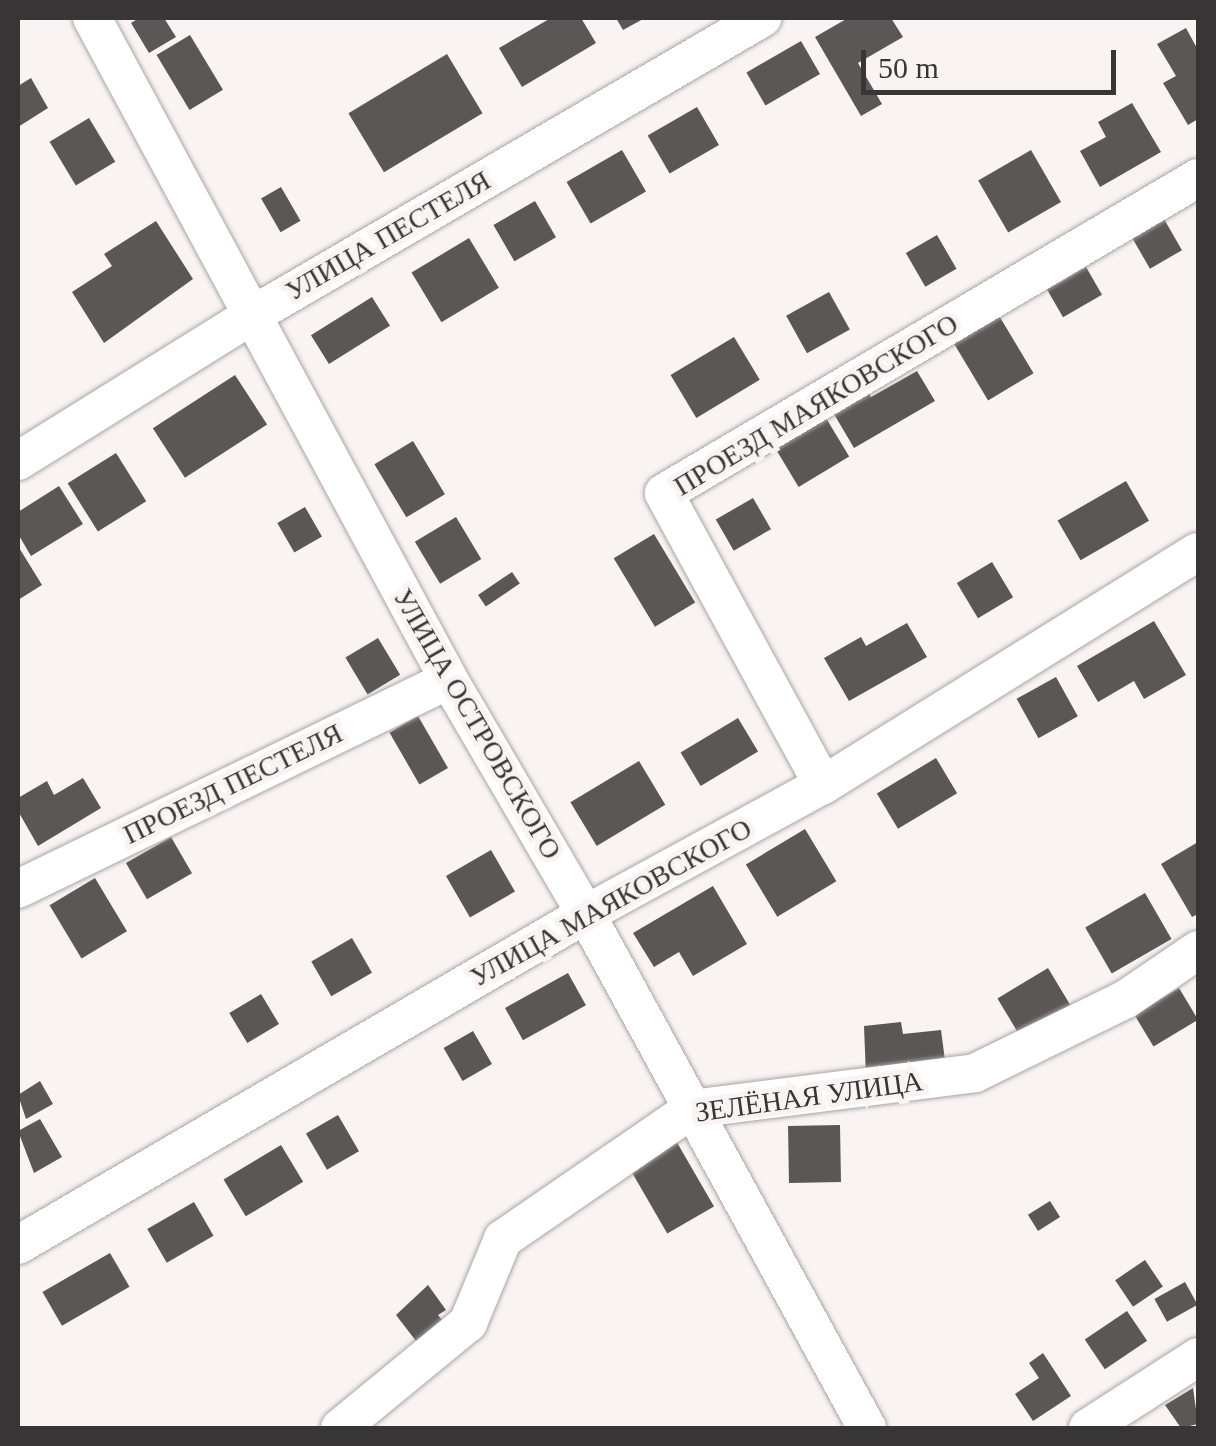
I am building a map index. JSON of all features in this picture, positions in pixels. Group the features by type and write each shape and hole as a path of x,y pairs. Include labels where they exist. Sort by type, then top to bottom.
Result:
{"street":[{"name":"УЛИЦА ОСТРОВСКОГО","path":"92,18 448,680 586,914 867,1428"},
{"name":"УЛИЦА ПЕСТЕЛЯ","path":"18,462 251,316 762,18"},
{"name":"ПРОЕЗД МАЯКОВСКОГО","path":"823,785 664,492 1198,178"},
{"name":"УЛИЦА МАЯКОВСКОГО","path":"18,1245 586,914 823,785 1198,552"},
{"name":"ПРОЕЗД ПЕСТЕЛЯ","path":"18,889 448,680"},
{"name":"ЗЕЛЁНАЯ УЛИЦА","path":"340,1428 468,1323 503,1239 692,1109 975,1073 1126,999 1198,950"},
{"path":"1088,1428 1198,1357"}],"building":[{"path":"139,18 164,18 176,37 149,53 131,23"},
{"path":"551,18 581,18 596,43 522,87 499,48"},
{"path":"616,18 645,18 623,30"},
{"path":"848,18 891,18 903,37 858,63 882,104 861,116 815,37"},
{"path":"1186,28 1198,50 1198,119 1188,125 1163,83 1176,76 1157,44"},
{"path":"190,35 223,90 190,110 157,55"},
{"path":"801,41 820,74 765,105 746,72"},
{"path":"447,54 483,113 384,172 348,113"},
{"path":"31,78 48,108 18,127 18,86"},
{"path":"1132,103 1161,152 1100,187 1080,151 1106,137 1098,122"},
{"path":"697,107 719,145 670,174 648,136"},
{"path":"89,118 115,162 76,185 50,142"},
{"path":"622,150 646,192 591,224 567,182"},
{"path":"1031,150 1061,202 1008,232 978,180"},
{"path":"281,187 300,221 281,232 261,198"},
{"path":"535,201 556,237 514,261 493,225"},
{"path":"1164,219 1182,250 1150,269 1132,238"},
{"path":"156,221 193,279 104,343 72,292 112,266 104,254"},
{"path":"937,235 956,269 925,287 906,253"},
{"path":"469,238 499,288 441,322 412,273"},
{"path":"1086,267 1102,295 1063,317 1047,290"},
{"path":"829,292 850,330 807,353 786,316"},
{"path":"372,297 390,326 329,364 311,335"},
{"path":"998,314 1034,373 988,400 953,341"},
{"path":"734,337 760,380 696,418 671,375"},
{"path":"917,371 935,401 854,448 831,409 866,388 871,397"},
{"path":"235,375 267,424 185,478 153,428"},
{"path":"826,418 849,457 799,487 775,448"},
{"path":"413,441 445,494 406,517 374,464"},
{"path":"116,453 146,501 98,532 68,483"},
{"path":"1126,481 1149,521 1081,560 1058,520"},
{"path":"59,486 83,524 31,556 18,534 18,512"},
{"path":"753,498 771,529 734,551 716,520"},
{"path":"305,507 322,536 294,552 277,523"},
{"path":"456,517 481,559 440,584 415,542"},
{"path":"654,534 695,603 655,627 614,558"},
{"path":"18,546 42,585 18,600"},
{"path":"992,562 1013,597 978,618 957,583"},
{"path":"512,572 520,584 486,607 478,595"},
{"path":"1154,621 1186,675 1144,699 1134,681 1098,702 1077,666"},
{"path":"907,623 927,657 849,701 824,658 861,637 866,646"},
{"path":"378,638 400,675 368,694 345,658"},
{"path":"1056,677 1078,716 1038,738 1017,699"},
{"path":"418,716 448,768 419,784 389,732"},
{"path":"738,718 758,751 701,786 681,753"},
{"path":"936,758 957,793 898,829 877,794"},
{"path":"639,761 665,805 597,846 570,802"},
{"path":"83,778 101,808 38,846 18,811 18,798 47,781 54,795"},
{"path":"805,829 836,881 777,917 746,865"},
{"path":"171,837 192,873 147,899 126,863"},
{"path":"1198,842 1198,914 1192,917 1161,864"},
{"path":"491,850 515,892 470,918 446,876"},
{"path":"95,878 127,931 82,958 50,905"},
{"path":"713,886 747,944 693,976 679,952 654,967 633,933"},
{"path":"1145,893 1172,939 1112,973 1085,928"},
{"path":"352,938 372,973 331,996 311,962"},
{"path":"1048,968 1070,1005 1020,1035 997,998"},
{"path":"568,973 586,1005 523,1040 505,1008"},
{"path":"1179,988 1198,1020 1153,1046 1134,1015"},
{"path":"261,994 279,1024 247,1043 229,1013"},
{"path":"901,1022 903,1034 941,1030 946,1068 866,1077 864,1026"},
{"path":"473,1031 492,1064 463,1081 444,1048"},
{"path":"40,1081 53,1104 26,1119 18,1095"},
{"path":"338,1115 359,1151 327,1170 306,1134"},
{"path":"40,1119 62,1157 34,1173 18,1131"},
{"path":"840,1125 841,1182 789,1183 788,1126"},
{"path":"675,1139 714,1207 667,1234 628,1166"},
{"path":"281,1145 303,1182 246,1216 224,1180"},
{"path":"1050,1201 1060,1217 1038,1231 1028,1215"},
{"path":"194,1202 214,1236 167,1263 147,1229"},
{"path":"110,1253 130,1287 62,1326 42,1292"},
{"path":"1145,1260 1163,1287 1133,1307 1115,1280"},
{"path":"1185,1282 1198,1305 1167,1322 1154,1299"},
{"path":"428,1285 446,1310 438,1315 443,1321 416,1341 396,1315"},
{"path":"1127,1311 1147,1341 1105,1369 1085,1340"},
{"path":"1043,1353 1071,1396 1033,1421 1015,1394 1039,1378 1029,1363"},
{"path":"1193,1388 1198,1424 1181,1428 1165,1405"}]}
